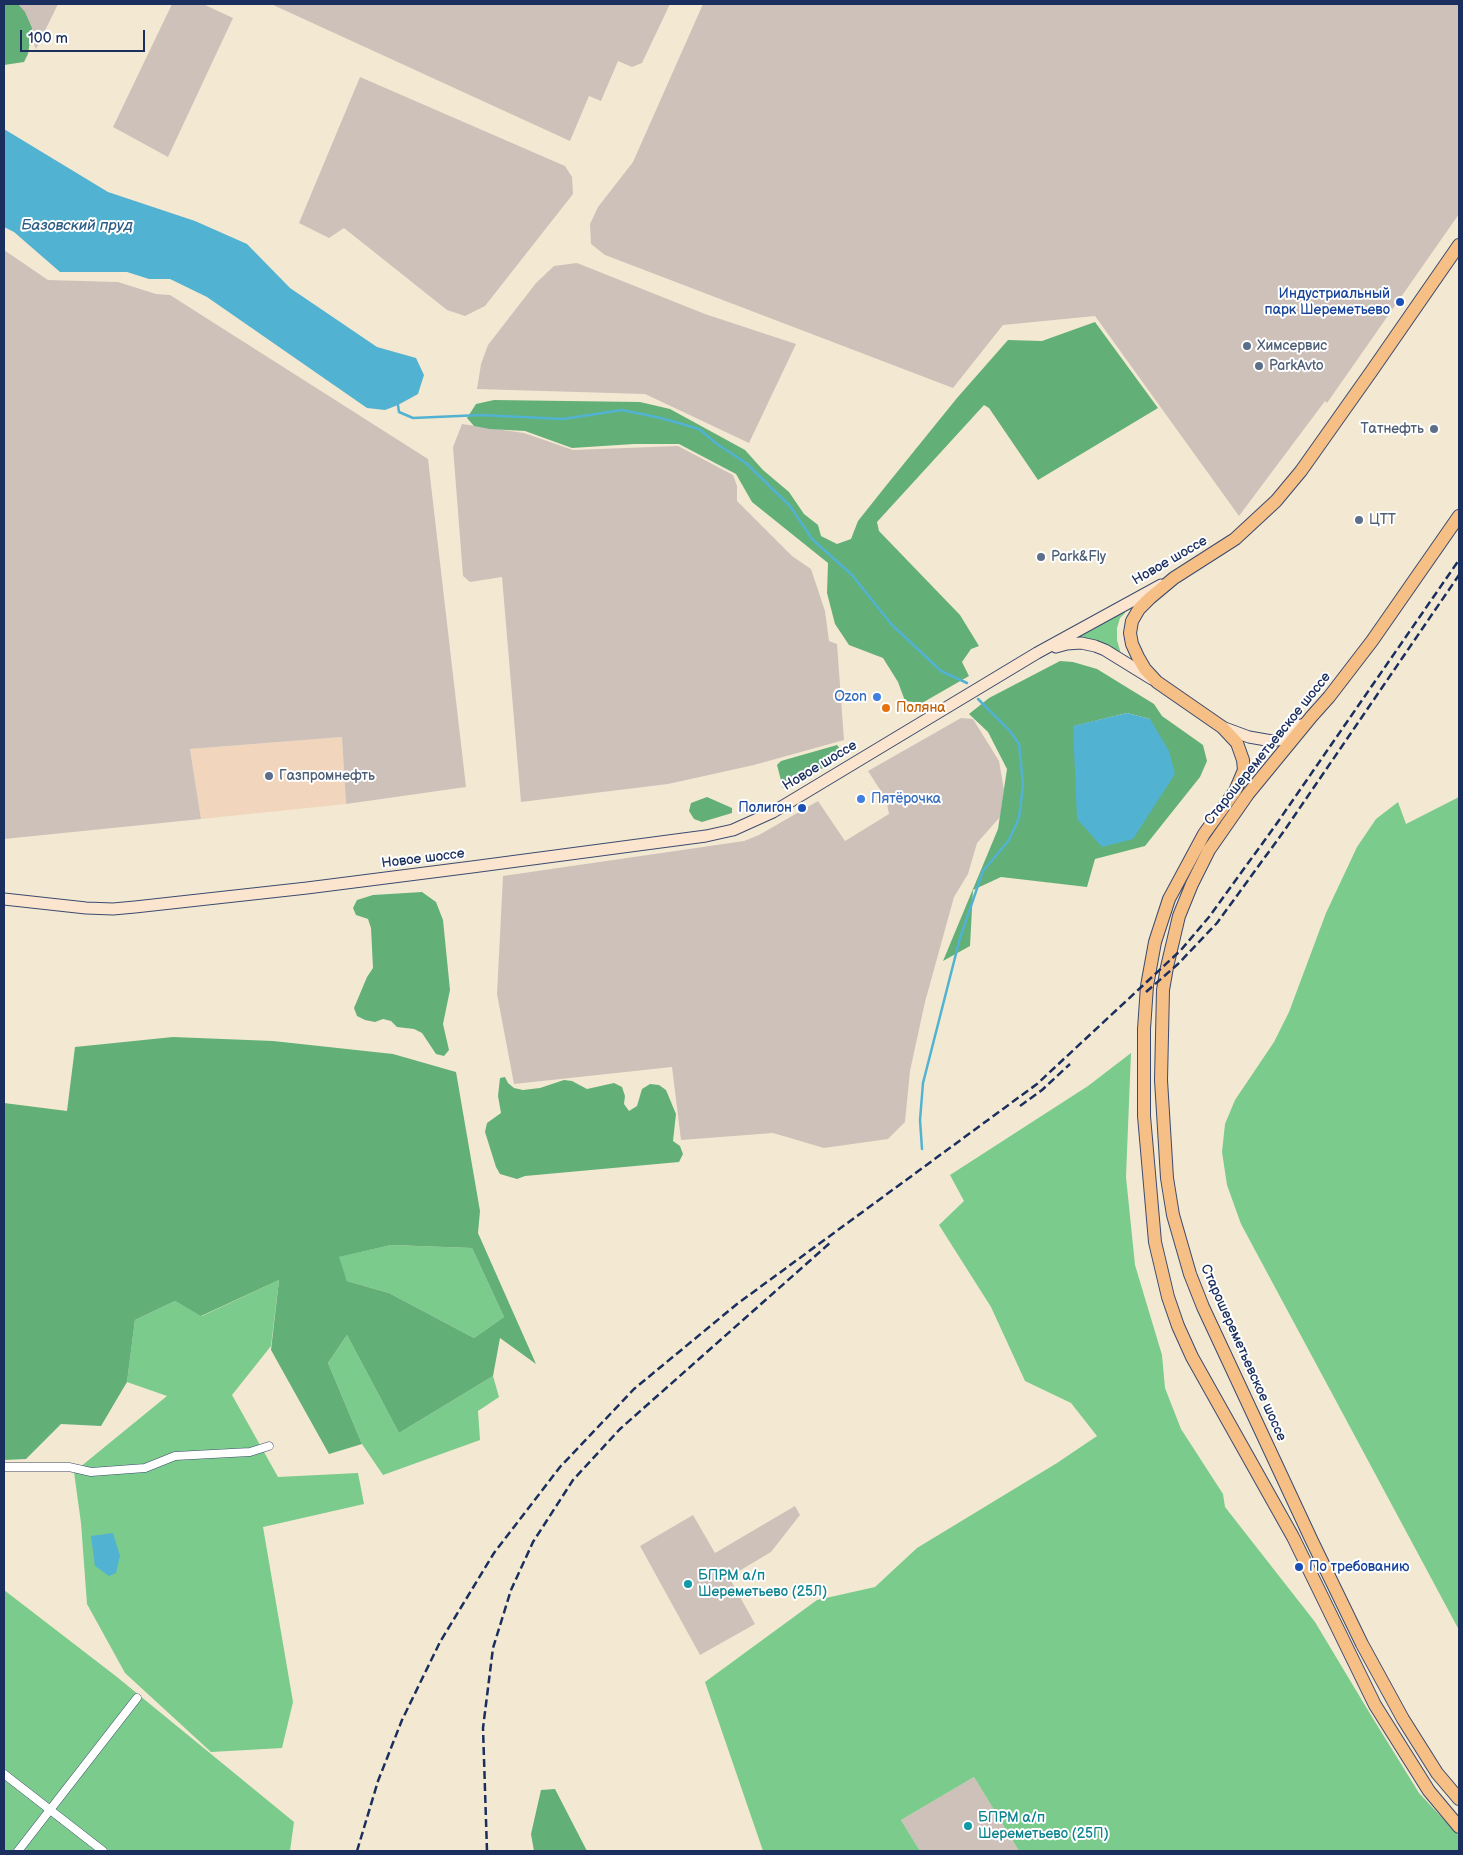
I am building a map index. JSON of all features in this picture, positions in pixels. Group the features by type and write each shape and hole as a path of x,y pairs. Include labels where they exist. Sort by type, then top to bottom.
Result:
{"main road":[{"name":"Новое шоссе","path":"4,899 86,908 113,909 135,907 472,867 706,836 732,830 772,812 1037,653 1174,578 1235,539 1276,501 1301,471 1459,245"},
{"name":"Старошереметьевское шоссе","path":"1459,516 1372,642 1248,794 1208,850 1179,916 1173,938 1163,990 1161,1080 1167,1178 1173,1215 1190,1274 1203,1307 1362,1644 1403,1719 1437,1773 1459,1799"},
{"name":"Старошереметьевское шоссе","path":"1174,578 1139,609 1132,621 1130,633 1132,644 1145,669 1157,682 1222,727 1238,743 1244,770 1235,791 1204,834 1169,899 1150,963 1145,1007 1144,1116 1150,1198 1160,1267 1178,1326 1192,1357 1293,1538 1375,1705 1429,1791 1459,1826"},
{"path":"1037,653 1067,644 1081,643 1095,646 1105,650 1157,682"},
{"path":"1222,727 1249,737 1272,741 1282,739 1312,716"}],"street":[{"path":"4,1467 68,1467 91,1472 136,1469 145,1468 174,1456 250,1452 268,1446"},
{"path":"18,1851 137,1698"},
{"path":"4,1774 103,1851"}],"shaded area":[{"path":"16,4 58,4 36,49"},
{"path":"172,4 203,4 233,18 168,157 113,127"},
{"path":"271,4 670,4 642,63 632,67 618,61 601,101 589,96 570,141"},
{"name":"Индустриальный парк Шереметьево","path":"703,4 1459,4 1459,214 1327,403 1325,401 1239,516 1095,316 1003,325 953,388 605,255 591,244 590,224 598,207 633,162"},
{"path":"360,77 565,166 572,177 573,194 485,306 465,316 447,310 344,228 329,238 299,223"},
{"path":"4,250 48,280 118,282 156,294 170,295 428,459 466,787 346,804 342,737 190,749 201,819 4,839"},
{"path":"577,263 705,314 796,344 749,443 645,394 477,389 481,364 488,345 536,283 554,266"},
{"path":"462,424 524,433 573,450 678,446 733,475 737,486 737,501 792,556 811,569 825,611 829,641 837,644 844,740 754,765 668,784 521,802 502,577 470,582 463,576 453,447"},
{"path":"961,718 973,719 999,761 1004,790 1000,817 977,843 968,874 954,897 925,1002 910,1071 905,1122 888,1139 824,1148 773,1133 681,1140 672,1067 514,1084 497,994 503,876 744,841 759,835 818,801 845,841 889,814 886,799 868,771"},
{"name":"Газпромнефть","path":"342,737 346,804 201,819 190,749"},
{"path":"795,1506 800,1515 771,1552 729,1577 755,1624 700,1655 640,1546 693,1515 715,1553"},
{"path":"974,1777 1019,1851 920,1851 901,1820"}],"green space":[{"path":"4,4 18,4 25,12 32,28 28,54 24,62 4,65"},
{"path":"1095,322 1158,408 1038,480 989,408 984,405 877,522 879,531 960,615 979,646 971,649 962,662 969,676 922,703 905,701 898,682 883,658 849,645 835,624 827,593 828,563 752,502 736,474 679,444 634,444 572,448 525,431 474,426 467,418 476,404 494,400 640,402 670,409 745,450 763,470 789,492 804,514 818,525 821,536 837,544 851,539 858,521 957,398 1008,340 1042,341"},
{"path":"1125,610 1117,628 1117,640 1121,654 1098,642 1078,637"},
{"path":"1060,661 1073,662 1097,669 1154,704 1162,716 1203,745 1207,761 1200,777 1145,846 1095,859 1087,887 1001,877 973,890 970,946 943,961 998,829 1007,769 988,732 969,714 989,698","holes":["1127,713 1150,719 1074,726"]},
{"path":"837,745 842,751 840,758 789,788 783,788 777,765 781,761"},
{"path":"707,797 732,808 732,813 702,822 694,819 689,811 691,803"},
{"path":"1459,797 1459,1630 1241,1224 1227,1185 1222,1152 1225,1124 1235,1100 1274,1042 1289,1012 1326,913 1357,847 1376,819 1398,802 1406,824"},
{"path":"422,892 436,902 443,920 450,990 443,1024 449,1050 444,1056 436,1054 422,1033 414,1029 397,1027 391,1021 383,1019 375,1022 365,1020 357,1016 354,1008 367,977 373,968 371,928 368,919 356,915 353,908 357,900 373,895"},
{"path":"173,1037 273,1041 393,1054 456,1072 480,1211 478,1233 536,1364 500,1338 493,1376 399,1433 347,1335 328,1363 362,1444 329,1454 271,1350 279,1280 201,1316 175,1301 135,1320 127,1382 101,1426 61,1424 26,1459 4,1460 4,1103 67,1111 75,1047","holes":["391,1245 472,1248 504,1317 474,1338 389,1293 347,1281 339,1257"]},
{"path":"1131,1053 1126,1177 1135,1265 1162,1355 1165,1388 1181,1429 1223,1494 1225,1507 1315,1622 1419,1793 1459,1836 1459,1851 1019,1851 974,1777 901,1820 920,1851 763,1851 705,1682 817,1600 875,1587 917,1548 1057,1463 1097,1436 1071,1403 1025,1381 991,1307 939,1225 964,1201 950,1175 1088,1086"},
{"path":"505,1077 514,1088 523,1090 540,1088 564,1080 572,1081 587,1089 614,1083 622,1087 625,1096 624,1104 629,1111 637,1106 642,1089 650,1084 659,1085 666,1090 676,1114 673,1141 680,1146 683,1154 679,1162 525,1176 517,1179 500,1174 485,1132 487,1123 501,1113 498,1096 500,1078"},
{"path":"391,1245 472,1248 504,1317 474,1338 389,1293 347,1281 338,1257"},
{"path":"279,1280 271,1346 232,1395 278,1477 358,1473 364,1504 263,1527 293,1702 282,1748 211,1752 125,1673 87,1604 81,1523 74,1472 167,1396 127,1382 135,1320 175,1301 202,1316"},
{"path":"347,1335 399,1433 493,1376 499,1397 478,1411 480,1440 383,1475 362,1444 328,1363"},
{"path":"4,1590 117,1677 294,1822 290,1851 4,1851"},
{"path":"555,1789 587,1851 534,1851 531,1834 541,1790"}],"water":[{"name":"Базовский пруд","path":"4,129 108,192 195,221 247,244 290,288 377,347 416,358 424,375 418,394 385,410 367,408 207,297 170,279 149,279 127,272 60,272 14,232 4,227"},
{"path":"1127,713 1150,719 1169,751 1175,774 1133,839 1102,847 1077,819 1073,726"},
{"path":"113,1533 120,1556 116,1573 109,1576 95,1566 91,1536"}],"waterway":[{"path":"398,405 399,412 413,418 481,415 563,419 622,410 661,418 699,429 717,444 746,463 790,506 812,539 852,575 892,625 941,671 967,683"},
{"path":"922,1149 920,1120 923,1083 960,938 983,871 1009,840 1019,818 1023,785 1019,744 1010,731 978,699"}],"railway":[{"path":"357,1851 378,1781 402,1720 440,1642 494,1553 560,1467 634,1389 737,1304 1037,1084 1181,950 1209,917 1275,826 1459,560"},
{"path":"1146,992 1178,964 1217,923 1284,831 1459,575"},
{"path":"1020,1106 1042,1090 1070,1064"},
{"path":"487,1851 483,1728 493,1648 511,1590 533,1542 573,1480 620,1429 831,1242"}],"place":[{"name":"Индустриальный парк Шереметьево","path":"1400,302"},
{"name":"Химсервис","path":"1247,346"},
{"name":"ParkAvto","path":"1259,366"},
{"name":"Татнефть","path":"1434,429"},
{"name":"ЦТТ","path":"1359,520"},
{"name":"Park&Fly","path":"1041,557"},
{"name":"Ozon","path":"877,697"},
{"name":"Поляна","path":"886,708"},
{"name":"Газпромнефть","path":"269,776"},
{"name":"Пятёрочка","path":"861,799"},
{"name":"Полигон","path":"802,808"},
{"name":"По требованию","path":"1299,1567"},
{"name":"БПРМ а/п Шереметьево (25Л)","path":"688,1584"},
{"name":"БПРМ а/п Шереметьево (25П)","path":"968,1826"}]}
